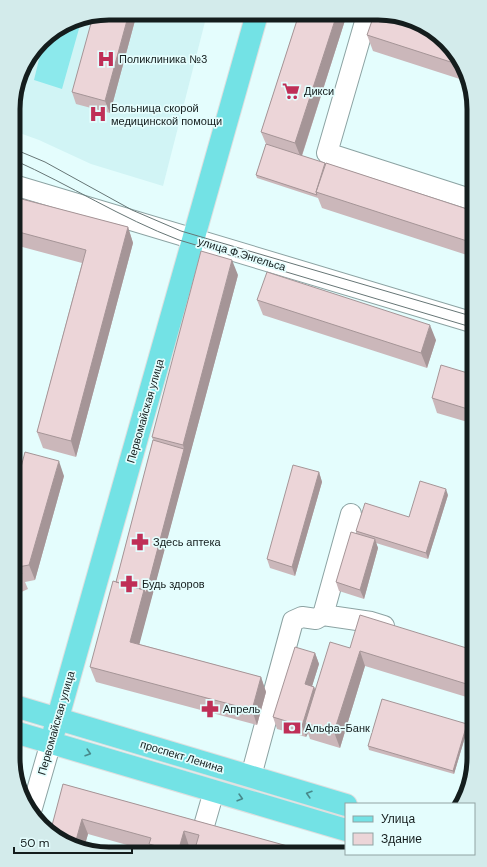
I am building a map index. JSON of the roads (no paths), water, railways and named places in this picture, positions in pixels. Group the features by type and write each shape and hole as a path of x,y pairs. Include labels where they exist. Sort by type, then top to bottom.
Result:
{"main road":[{"name":"Первомайская улица","path":"51,742 255,20"},
{"name":"проспект Ленина","path":"20,707 345,805"},
{"path":"20,733 345,830"}],"street":[{"path":"366,20 327,154 467,198"},
{"name":"улица Ф.Энгельса","path":"20,187 156,227 193,240 467,319"},
{"path":"323,615 351,514"},
{"path":"251,776 293,621 302,616 316,619 323,615 370,622 400,630"},
{"name":"Первомайская улица","path":"33,804 51,742"},
{"path":"198,845 214,791"}],"tram line":[{"path":"20,152 45,162 132,210 181,231 467,315"},
{"path":"20,163 116,212 179,240 467,326"}],"place":[{"name":"Поликлиника №3","path":"106,59"},
{"name":"Дикси","path":"291,91"},
{"name":"Больница скорой медицинской помощи","path":"98,114"},
{"name":"Здесь аптека","path":"140,542"},
{"name":"Будь здоров","path":"129,584"},
{"name":"Апрель","path":"210,709"},
{"name":"Альфа-Банк","path":"292,728"}]}
